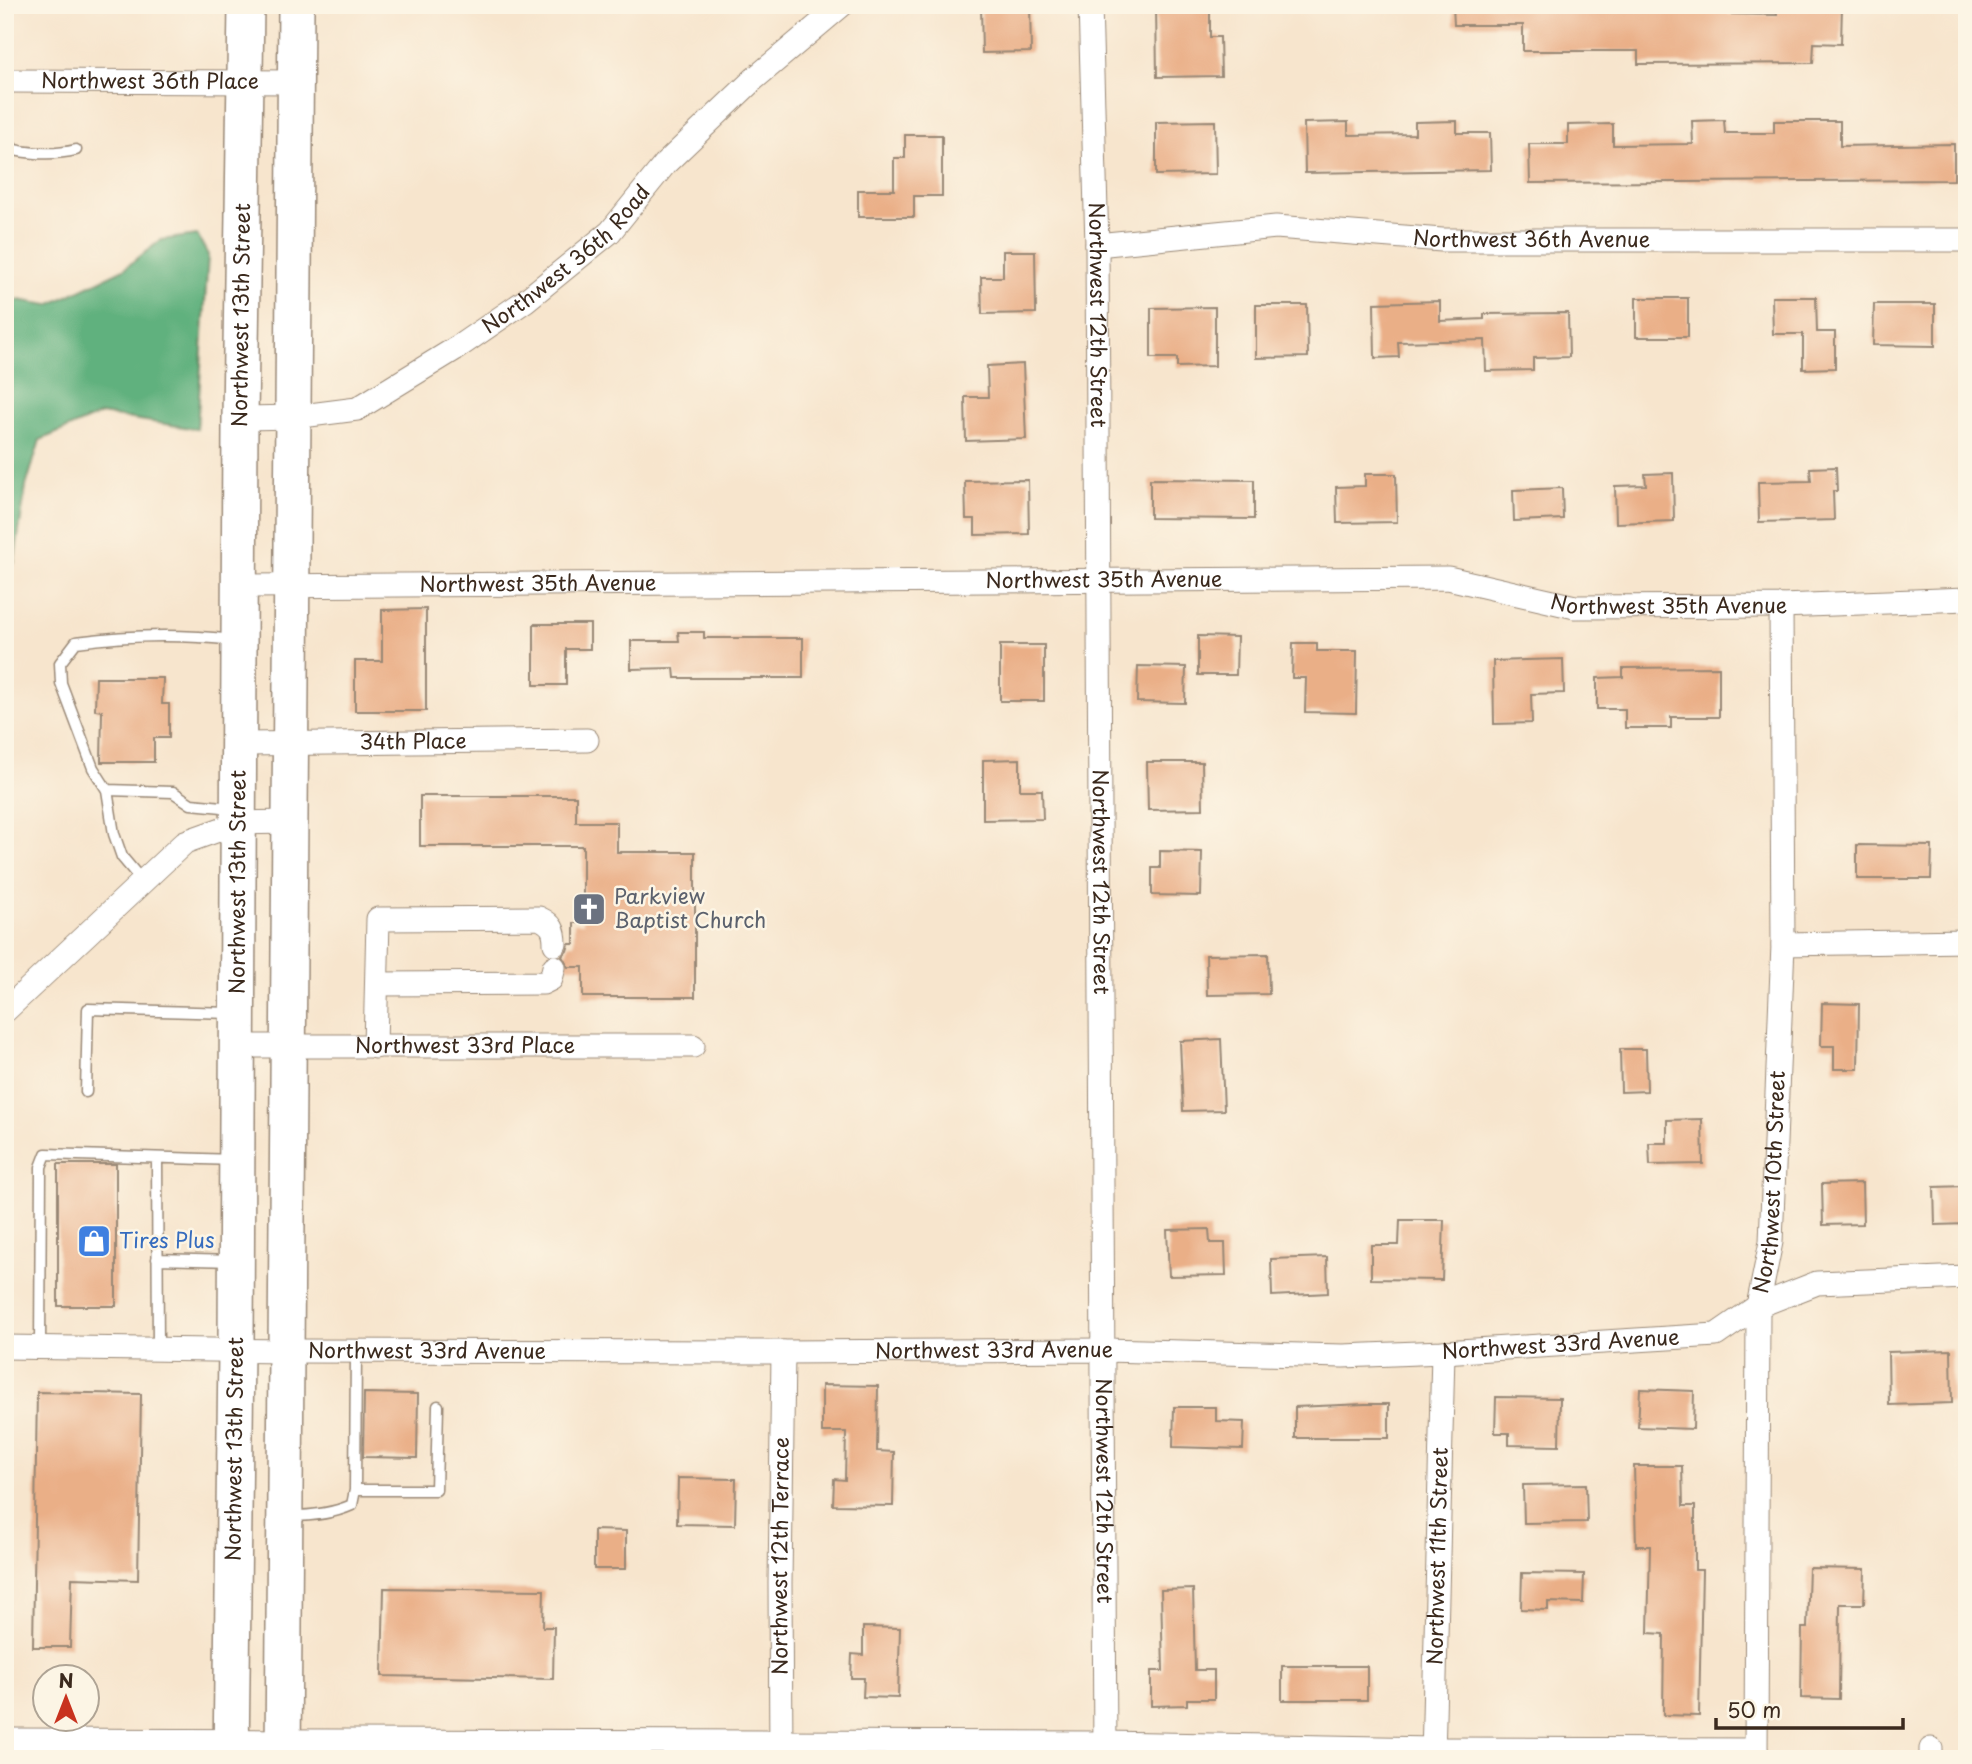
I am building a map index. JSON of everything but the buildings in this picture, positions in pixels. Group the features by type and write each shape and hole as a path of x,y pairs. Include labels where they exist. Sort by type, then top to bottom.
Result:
{"main road":[{"name":"Northwest 13th Street","path":"231,1750 236,1350 240,418 246,5"},
{"path":"283,1750 296,5"}],"street":[{"name":"Northwest 36th Road","path":"240,418 294,417 357,409 458,347 525,301 610,232 665,164 754,79 842,5"},
{"name":"Northwest 12th Street","path":"1090,5 1097,244 1100,581 1105,1751"},
{"name":"Northwest 36th Place","path":"5,81 295,82"},
{"name":"Northwest 36th Avenue","path":"1097,244 1276,227 1443,240 1967,240"},
{"name":"Northwest 35th Avenue","path":"240,586 1448,578 1575,607 1781,606 1967,599"},
{"name":"Northwest 10th Street","path":"1756,1754 1758,1306 1772,1242 1783,944 1781,606"},
{"name":"34th Place","path":"240,744 587,740"},
{"path":"5,1011 185,842 239,816 290,822"},
{"path":"376,1047 378,919 539,918 550,923 555,932 551,979 543,983 377,984"},
{"path":"1783,944 1967,941"},
{"name":"Northwest 33rd Place","path":"237,1030 289,1047 693,1046"},
{"name":"Northwest 33rd Avenue","path":"5,1347 287,1351 783,1352 1104,1349 1342,1356 1716,1335 1758,1306 1816,1283 1967,1277"},
{"name":"Northwest 12th Terrace","path":"781,1751 783,1352"},
{"name":"Northwest 11th Street","path":"1433,1754 1443,1352"},
{"path":"5,1741 231,1750 481,1746 781,1751 1756,1754"}],"lane":[{"path":"5,138 14,150 34,154 60,154 76,150"},
{"path":"143,881 122,857 114,834 107,790 93,768 61,682 60,663 76,642 110,637 211,637 240,640"},
{"path":"107,790 173,792 191,804 239,816"},
{"path":"86,1092 88,1009 237,1030"},
{"path":"40,1347 41,1167 46,1154 237,1160"},
{"path":"157,1158 158,1349"},
{"path":"157,1259 236,1261"},
{"path":"285,1516 312,1516 339,1511 352,1505 355,1490 356,1351"},
{"path":"355,1490 436,1490 438,1406"}],"green space":[{"path":"197,235 208,255 197,429 101,414 40,440 26,486 14,563 5,571 5,298 49,305 124,269 161,240"}],"place":[{"name":"Parkview Baptist Church","path":"589,909"},
{"name":"Tires Plus","path":"94,1241"}]}
